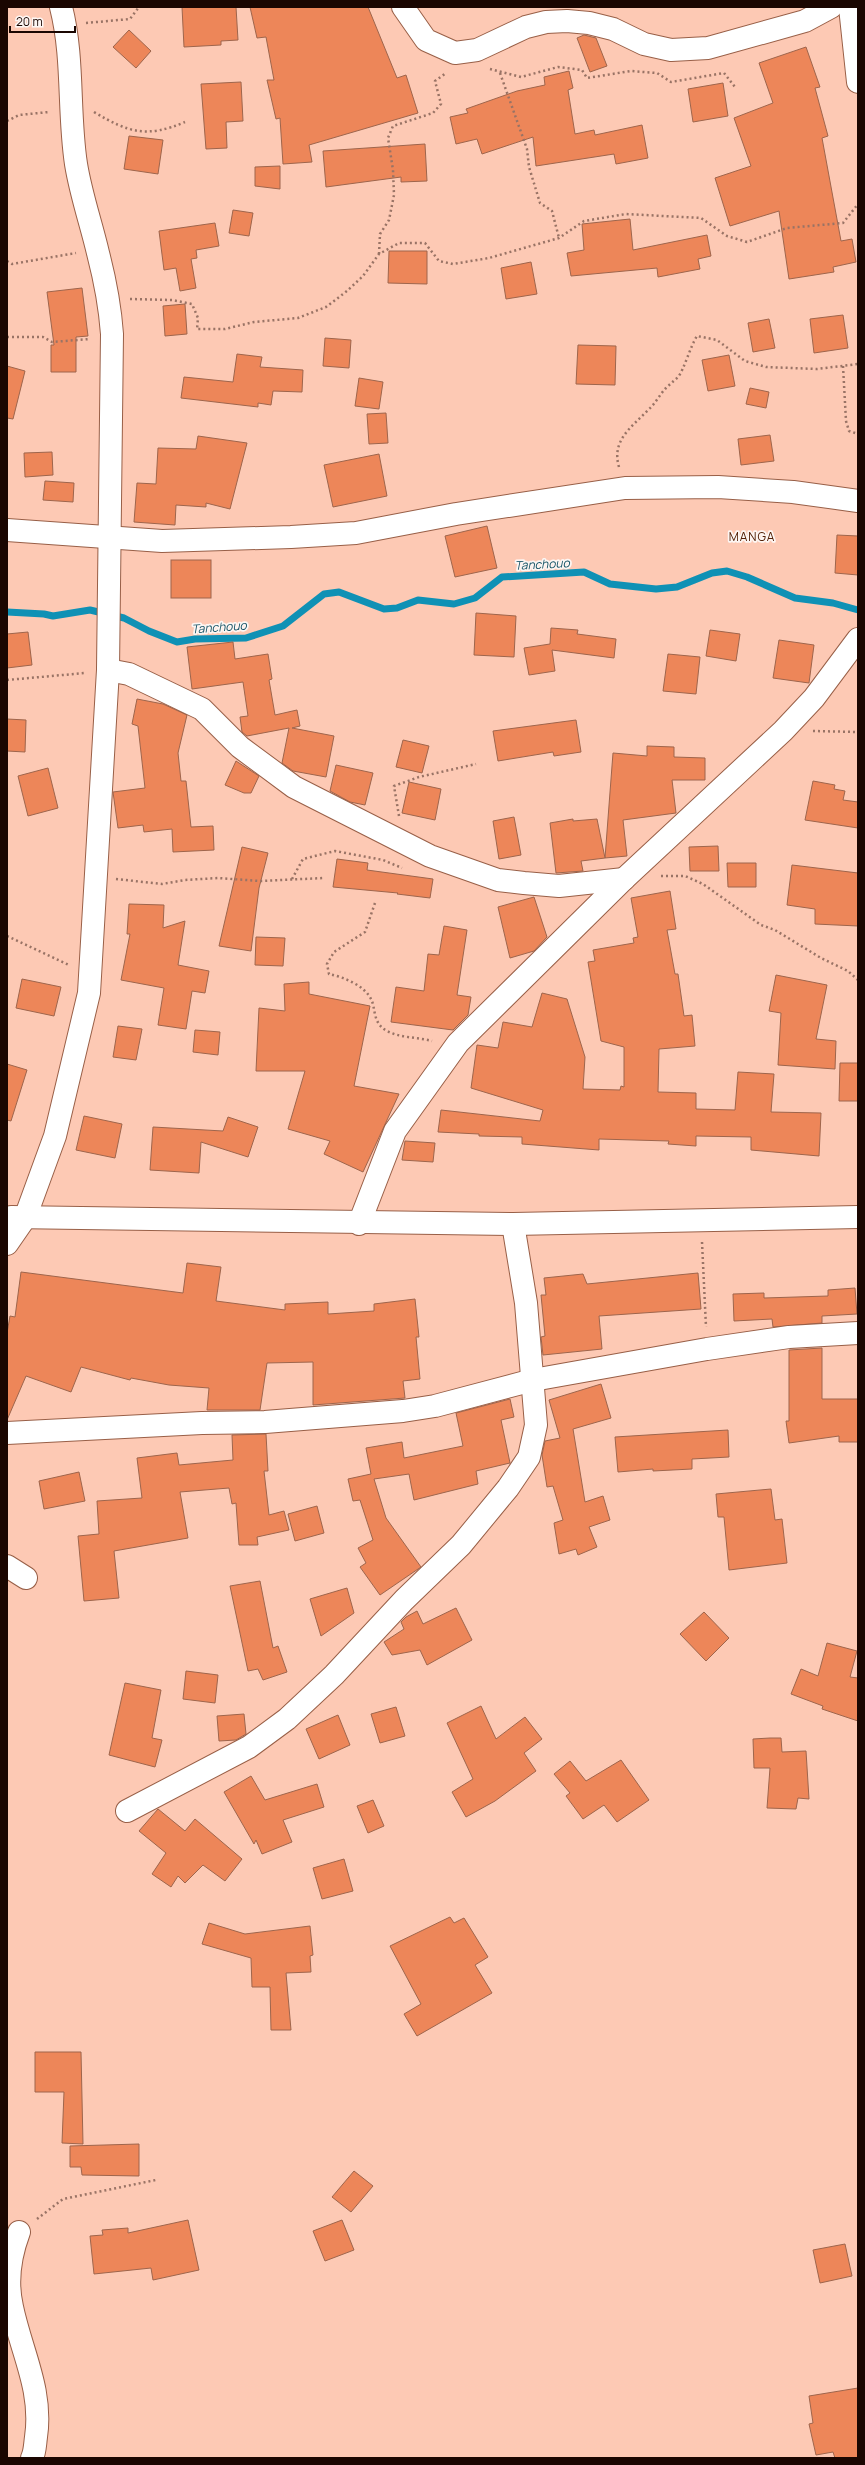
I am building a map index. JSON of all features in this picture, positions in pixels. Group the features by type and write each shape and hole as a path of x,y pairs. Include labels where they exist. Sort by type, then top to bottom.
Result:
{"street":[{"path":"7,1244 16,1217 54,1136 86,1010 91,974 108,670 108,539 113,388 112,334 108,296 98,252 81,192 70,110 66,28 61,7"},
{"path":"403,7 426,40 455,53 477,50 526,27 546,22 567,21 589,23 613,29 644,44 671,50 708,48 805,20 831,7"},
{"path":"850,7 858,82"},
{"path":"7,530 108,539 226,540 356,533 456,514 624,488 718,486 793,492 858,501"},
{"path":"359,1224 395,1131 458,1043 624,879 783,731 814,698 858,639"},
{"path":"108,670 129,674 202,709 240,747 268,770 294,787 430,856 498,880 559,886 624,879"},
{"path":"16,1217 359,1224 514,1224 858,1217"},
{"path":"127,1811 249,1747 287,1719 334,1675 404,1600 461,1545 508,1488 530,1457 536,1425 533,1380 526,1303 514,1224"},
{"path":"7,1433 202,1423 265,1422 355,1416 435,1406 533,1380 707,1349 789,1337 858,1333"},
{"path":"7,1566 26,1578"},
{"path":"19,2232 11,2252 9,2279 12,2307 36,2390 38,2425 32,2458"}],"path":[{"path":"66,28 93,21 130,19 139,7"},
{"path":"379,254 380,234 389,220 394,195 393,170 388,138 393,126 432,113 441,104 435,81 450,70 455,53"},
{"path":"486,68 521,77 558,67 582,70 587,78 631,71 657,73 671,82 724,73 734,87"},
{"path":"500,72 527,149 528,167 540,203 552,211 559,238"},
{"path":"7,121 18,116 70,110 93,112 118,126 141,133 163,131 185,122"},
{"path":"108,296 148,300 172,300 192,304 198,318 197,330 224,328 254,322 298,318 326,307 347,291 363,276 379,254 399,243 424,243 439,261 453,264 489,258 559,238 584,221 626,214 700,218 726,236 747,242 787,228 842,223 858,204"},
{"path":"7,261 12,264 62,255 98,252"},
{"path":"7,337 43,337 52,342 95,339 112,334"},
{"path":"624,488 616,457 619,442 628,428 650,409 666,388 678,376 689,348 697,336 717,340 745,361 766,367 817,369 858,364"},
{"path":"843,366 846,421 849,431 858,434"},
{"path":"7,680 108,670"},
{"path":"783,731 858,732"},
{"path":"406,844 401,828 394,786 419,777 476,764"},
{"path":"292,879 303,859 335,851 383,860 397,867 408,868"},
{"path":"624,879 654,875 685,876 703,884 761,925 775,930 821,958 848,971 858,980"},
{"path":"96,879 162,884 185,880 218,878 260,881 324,878"},
{"path":"375,903 365,932 334,952 327,964 329,974 340,976 366,992 372,1000 373,1015 385,1030 402,1036 415,1036 440,1043 458,1043"},
{"path":"7,936 91,974"},
{"path":"701,1220 707,1349"},
{"path":"19,2232 63,2199 156,2180"}],"building":[{"path":"182,7 236,7 238,40 221,41 221,45 184,47"},
{"path":"250,7 368,7 397,78 406,75 418,113 309,145 312,162 283,164 280,118 276,119 267,80 274,80 266,37 257,38"},
{"path":"129,30 151,51 136,68 113,47"},
{"path":"584,35 596,38 607,66 590,72 577,38"},
{"path":"806,47 820,87 815,88 828,136 822,138 841,241 852,239 856,262 833,267 834,272 789,279 779,211 730,226 715,178 751,166 734,118 773,103 759,63"},
{"path":"569,71 573,88 568,90 575,134 594,130 595,135 642,125 648,158 616,164 614,154 536,166 533,137 482,154 477,139 456,144 450,117 468,113 466,109 517,91 545,85 544,77"},
{"path":"241,82 243,121 226,122 227,148 206,149 201,84"},
{"path":"723,83 728,116 693,122 688,89"},
{"path":"129,136 163,140 158,174 124,169"},
{"path":"425,144 427,181 401,182 401,177 326,187 323,151"},
{"path":"280,166 280,189 255,186 255,167"},
{"path":"233,210 253,213 249,236 229,233"},
{"path":"630,219 633,250 707,235 711,256 698,259 700,269 658,277 657,268 571,276 567,253 584,250 582,224"},
{"path":"215,223 219,246 196,250 197,258 191,259 196,288 180,291 176,268 164,270 159,231"},
{"path":"389,251 427,251 427,284 388,283"},
{"path":"531,262 537,294 506,299 501,268"},
{"path":"82,288 88,336 76,337 76,372 51,372 51,345 54,345 47,292"},
{"path":"185,304 187,334 165,336 163,306"},
{"path":"843,315 848,348 814,353 810,319"},
{"path":"769,319 775,348 753,352 748,323"},
{"path":"325,338 351,340 349,368 323,366"},
{"path":"578,345 616,346 615,385 576,384"},
{"path":"237,354 262,357 260,367 303,370 302,392 273,391 271,405 258,403 258,407 181,398 184,377 233,382"},
{"path":"729,355 735,386 708,391 702,360"},
{"path":"7,366 25,371 13,419 7,418"},
{"path":"359,378 383,382 379,409 355,406"},
{"path":"750,388 769,392 766,408 746,404"},
{"path":"386,413 388,443 369,444 367,414"},
{"path":"770,435 774,461 741,465 738,439"},
{"path":"198,436 247,443 230,509 206,503 206,507 176,505 175,525 134,522 137,483 156,484 158,448 196,449"},
{"path":"52,452 53,475 25,477 24,453"},
{"path":"379,454 387,496 333,507 324,465"},
{"path":"45,481 74,483 73,502 43,500"},
{"path":"487,526 497,568 455,577 445,536"},
{"path":"837,535 858,536 858,575 835,573"},
{"path":"171,560 211,560 211,598 171,598"},
{"path":"476,613 516,616 514,657 474,655"},
{"path":"551,628 578,630 577,634 616,639 614,658 552,650 555,671 529,675 524,648 550,644"},
{"path":"710,630 740,634 736,661 706,656"},
{"path":"28,632 32,665 7,668 7,634"},
{"path":"779,640 814,645 809,683 773,678"},
{"path":"233,642 235,659 268,654 272,679 269,680 275,715 297,710 300,726 292,728 334,736 326,777 293,771 282,763 289,728 247,736 242,732 240,717 248,716 243,682 192,689 187,647"},
{"path":"668,654 700,657 696,694 663,691"},
{"path":"137,699 163,704 187,715 178,753 181,781 186,781 191,827 213,826 214,850 173,852 172,829 144,832 143,825 118,828 113,792 145,788 138,726 132,724"},
{"path":"7,719 26,720 25,752 7,751"},
{"path":"576,720 581,752 554,756 553,752 498,761 493,731"},
{"path":"403,740 429,746 422,773 396,767"},
{"path":"647,746 674,747 674,757 705,758 705,780 672,780 676,813 623,820 627,856 605,858 613,753 647,756"},
{"path":"236,761 259,776 251,793 244,793 225,785"},
{"path":"336,765 373,773 365,805 350,802 330,791"},
{"path":"48,768 58,808 28,816 18,776"},
{"path":"813,781 835,785 834,789 845,791 843,800 858,802 858,828 805,820"},
{"path":"409,782 441,789 435,820 402,813"},
{"path":"514,817 521,855 499,859 493,821"},
{"path":"573,819 573,821 597,819 605,858 581,861 583,871 556,873 550,823"},
{"path":"718,846 719,871 690,871 689,847"},
{"path":"242,847 268,853 259,888 251,951 219,946"},
{"path":"337,859 368,863 367,870 433,879 430,898 397,894 398,893 333,887"},
{"path":"727,863 756,863 756,887 728,887"},
{"path":"792,865 858,873 858,926 815,924 815,909 787,905"},
{"path":"670,891 676,929 667,930 675,974 678,974 684,1016 692,1015 695,1046 659,1049 658,1092 696,1093 696,1109 735,1110 738,1072 774,1074 771,1112 821,1113 819,1156 751,1150 751,1137 696,1136 696,1146 668,1144 669,1141 599,1139 599,1150 522,1144 522,1137 479,1136 479,1134 438,1132 441,1110 540,1121 543,1110 471,1088 477,1045 498,1048 503,1022 532,1027 542,993 567,999 585,1057 583,1089 620,1090 621,1086 624,1087 624,1047 601,1041 588,962 595,961 593,950 634,943 633,938 638,937 631,898"},
{"path":"534,897 547,937 534,951 510,958 498,907"},
{"path":"129,904 164,905 163,928 185,921 178,965 209,971 205,993 192,991 186,1029 158,1025 164,988 121,980 130,934 127,934"},
{"path":"444,926 467,930 457,995 471,997 468,1015 453,1030 391,1022 396,987 424,991 428,954 439,955"},
{"path":"256,937 285,938 283,966 255,965"},
{"path":"776,975 827,985 816,1039 836,1041 835,1069 778,1065 781,1013 769,1011"},
{"path":"22,979 61,987 54,1016 16,1008"},
{"path":"309,982 309,994 370,1006 354,1086 399,1094 363,1172 324,1154 330,1141 288,1129 305,1071 256,1071 259,1008 285,1011 284,984"},
{"path":"118,1026 142,1029 136,1060 113,1057"},
{"path":"195,1030 220,1032 218,1055 193,1052"},
{"path":"840,1063 858,1063 858,1101 839,1101"},
{"path":"7,1064 27,1070 11,1121 7,1120"},
{"path":"84,1116 122,1124 115,1158 76,1150"},
{"path":"228,1117 258,1127 248,1157 201,1142 199,1173 150,1170 153,1127 223,1131"},
{"path":"405,1141 435,1143 433,1162 402,1160"},
{"path":"187,1263 221,1267 216,1301 285,1310 285,1304 328,1302 328,1314 374,1311 374,1304 415,1299 419,1337 416,1337 420,1379 403,1381 405,1398 313,1405 313,1362 267,1363 260,1410 207,1410 209,1388 169,1385 131,1378 130,1380 81,1367 71,1392 26,1376 7,1420 7,1333 10,1316 15,1317 21,1272 183,1293"},
{"path":"698,1273 701,1309 599,1316 602,1349 543,1355 541,1337 545,1336 541,1295 546,1295 544,1278 583,1274 587,1284"},
{"path":"855,1288 857,1314 822,1316 822,1323 773,1327 772,1319 734,1321 733,1294 764,1293 764,1298 828,1296 828,1290"},
{"path":"822,1348 822,1399 858,1399 858,1442 839,1442 839,1436 789,1443 786,1421 789,1421 789,1350"},
{"path":"601,1384 611,1418 573,1429 585,1502 603,1496 610,1520 589,1527 597,1547 578,1555 576,1549 559,1554 554,1523 563,1520 553,1486 547,1487 542,1455 545,1441 560,1438 549,1400"},
{"path":"510,1399 514,1417 501,1420 510,1463 476,1471 478,1484 414,1500 409,1474 374,1479 386,1518 421,1567 380,1595 360,1567 366,1563 358,1548 373,1540 360,1500 353,1501 348,1479 371,1474 366,1448 402,1442 404,1458 463,1446 456,1413"},
{"path":"728,1430 729,1457 692,1459 692,1469 653,1471 653,1469 618,1472 615,1437"},
{"path":"266,1434 268,1471 264,1471 269,1515 284,1511 289,1530 257,1537 258,1545 239,1545 236,1503 232,1504 229,1488 180,1492 188,1538 114,1551 119,1598 84,1601 78,1536 99,1534 97,1501 142,1498 137,1458 177,1453 179,1465 233,1460 232,1435"},
{"path":"79,1472 85,1501 44,1509 39,1481"},
{"path":"771,1489 775,1520 782,1519 787,1563 729,1570 724,1517 718,1517 716,1494"},
{"path":"317,1506 324,1533 295,1541 288,1514"},
{"path":"260,1581 273,1648 278,1646 287,1672 263,1680 258,1669 248,1671 230,1586"},
{"path":"347,1588 354,1613 321,1636 310,1599"},
{"path":"456,1608 472,1640 427,1665 420,1650 392,1655 384,1642 404,1629 401,1622 406,1617 417,1611 423,1624"},
{"path":"704,1612 729,1638 706,1661 680,1634"},
{"path":"827,1643 857,1651 850,1677 858,1678 858,1721 822,1709 823,1706 791,1694 801,1669 818,1676"},
{"path":"186,1671 218,1675 215,1703 183,1699"},
{"path":"125,1683 161,1690 152,1738 162,1740 155,1767 109,1755"},
{"path":"481,1706 496,1739 525,1717 542,1739 524,1753 536,1771 495,1801 466,1817 452,1792 473,1779 447,1723"},
{"path":"396,1707 405,1736 380,1743 371,1714"},
{"path":"244,1714 246,1734 236,1740 219,1741 217,1716"},
{"path":"338,1715 350,1745 319,1759 306,1729"},
{"path":"781,1738 782,1752 806,1751 809,1799 798,1798 796,1809 767,1808 770,1768 754,1768 753,1739"},
{"path":"621,1760 649,1800 617,1822 604,1805 583,1819 566,1796 570,1793 554,1774 570,1761 586,1781"},
{"path":"251,1776 265,1800 317,1784 324,1807 283,1820 292,1842 262,1854 256,1840 254,1844 224,1792"},
{"path":"373,1800 384,1826 368,1833 357,1806"},
{"path":"158,1809 185,1831 195,1819 242,1859 225,1881 203,1865 185,1883 178,1876 171,1887 152,1874 166,1853 139,1831"},
{"path":"344,1859 353,1891 322,1899 313,1868"},
{"path":"450,1917 454,1923 464,1918 488,1957 475,1965 492,1993 417,2036 404,2014 421,2004 390,1946"},
{"path":"209,1923 245,1934 310,1926 313,1955 310,1956 311,1972 286,1973 291,2030 271,2030 270,1987 252,1987 251,1958 202,1944"},
{"path":"35,2052 81,2052 83,2144 62,2143 64,2092 35,2092"},
{"path":"139,2144 139,2176 82,2175 81,2167 70,2167 70,2146"},
{"path":"354,2171 373,2186 351,2212 332,2197"},
{"path":"188,2220 199,2270 153,2280 151,2268 94,2274 90,2236 103,2235 102,2230 128,2228 128,2233"},
{"path":"342,2220 354,2250 325,2261 313,2231"},
{"path":"845,2244 852,2276 820,2283 813,2250"},
{"path":"858,2388 858,2458 835,2458 833,2452 816,2455 809,2424 813,2423 809,2396"}],"waterway":[{"name":"Tanchouo","path":"7,612 44,614 53,616 90,610 124,618 149,631 177,642 195,639 246,638 283,626 324,594 339,592 384,609 397,608 418,600 454,604 475,598 502,577 584,572 610,584 656,589 677,587 712,573 727,571 747,577 795,598 833,603 858,610"}],"district":[{"name":"MANGA","path":"752,536"}]}
